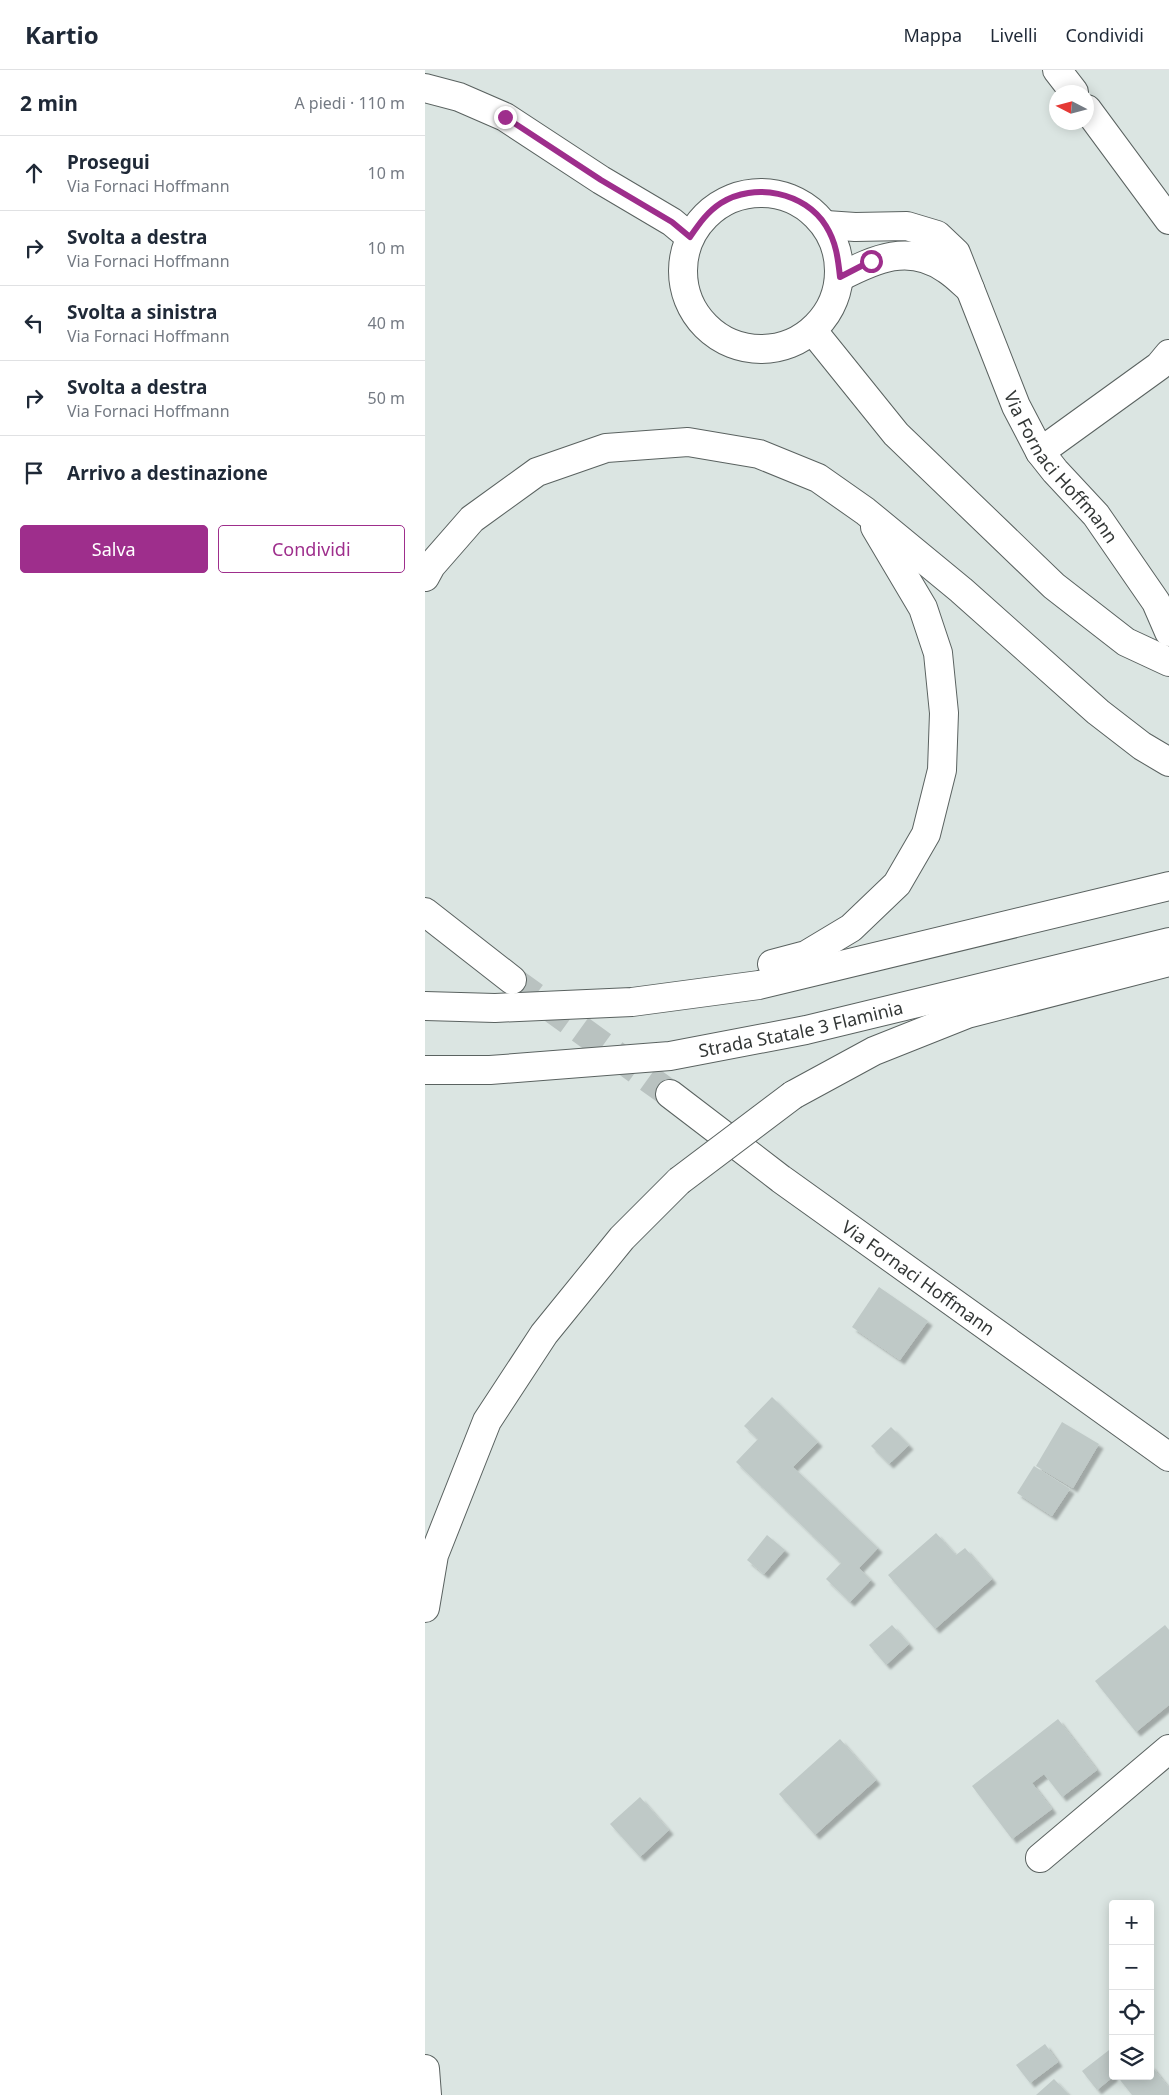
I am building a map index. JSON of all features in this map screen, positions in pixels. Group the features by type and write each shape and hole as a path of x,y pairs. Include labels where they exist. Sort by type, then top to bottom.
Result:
{"main road":[{"path":"1057,70 1069,85"},
{"path":"425,88 459,97 505,117 601,180 672,222 690,237"},
{"path":"1094,118 1169,220"},
{"path":"766,192 789,197 810,208 826,225 837,250 840,277 836,297 826,316 813,331 789,345 763,350 737,346 713,334 695,314 685,289 683,262 690,237 703,217 721,202 751,193 766,192"},
{"name":"Via Fornaci Hoffmann","path":"826,225 855,227 907,226 937,235 956,252 973,291 1016,406 1040,452 1096,515 1156,602 1169,632"},
{"path":"840,277 871,261 899,255 925,259 939,265 973,291"},
{"path":"813,331 896,434 1054,586 1126,642 1169,662"},
{"path":"1040,452 1159,366 1169,354"},
{"path":"425,577 431,566 472,519 537,472 606,448 688,442 759,454 818,478 865,511 961,590 1098,712 1142,746 1169,762"},
{"path":"632,1002 678,984 753,969 806,955 851,928 897,884 926,834 942,770 945,713 938,653 923,608 865,511"},
{"path":"425,1006 495,1008 632,1002 759,985 1169,886"},
{"path":"425,912 512,980"},
{"name":"Strada Statale 3 Flaminia","path":"425,1070 500,1069 670,1056 806,1030 1169,942"},
{"path":"425,1608 434,1555 487,1420 544,1334 622,1238 679,1181 793,1095 873,1051 967,1014 1169,962"},
{"name":"Via Fornaci Hoffmann","path":"670,1094 781,1179 1169,1457"},
{"path":"1040,1858 1169,1749"},
{"path":"425,2069 427,2095"}],"building":[{"path":"879,1287 928,1321 900,1360 852,1327"},
{"path":"772,1397 818,1442 793,1467 878,1548 859,1568 871,1580 850,1602 826,1579 841,1563 736,1462 758,1439 744,1426"},
{"path":"1062,1422 1099,1444 1073,1488 1036,1466"},
{"path":"891,1427 909,1445 889,1464 871,1446"},
{"path":"1034,1466 1070,1489 1052,1516 1017,1493"},
{"path":"936,1533 956,1555 965,1548 992,1579 935,1629 888,1575"},
{"path":"767,1535 785,1550 764,1574 747,1560"},
{"path":"892,1625 909,1644 886,1665 869,1645"},
{"path":"1165,1625 1169,1630 1169,1705 1136,1732 1095,1681"},
{"path":"1058,1719 1097,1770 1062,1797 1044,1774 1032,1783 1052,1809 1012,1839 972,1786"},
{"path":"840,1739 876,1780 815,1835 779,1794"},
{"path":"640,1797 669,1830 640,1857 610,1824"},
{"path":"1045,2044 1058,2062 1030,2083 1016,2065"},
{"path":"1109,2050 1109,2080 1097,2090 1082,2071"},
{"path":"1154,2069 1169,2088 1169,2095 1132,2095 1120,2080 1154,2080"},
{"path":"1054,2079 1069,2095 1036,2095"}],"tunnel":[{"path":"512,980 670,1094"}],"route":[{"path":"505,117 601,180 672,222 690,237 703,217 721,202 743,194 766,192 789,197 810,208 826,225 837,250 840,277 871,261"}]}
